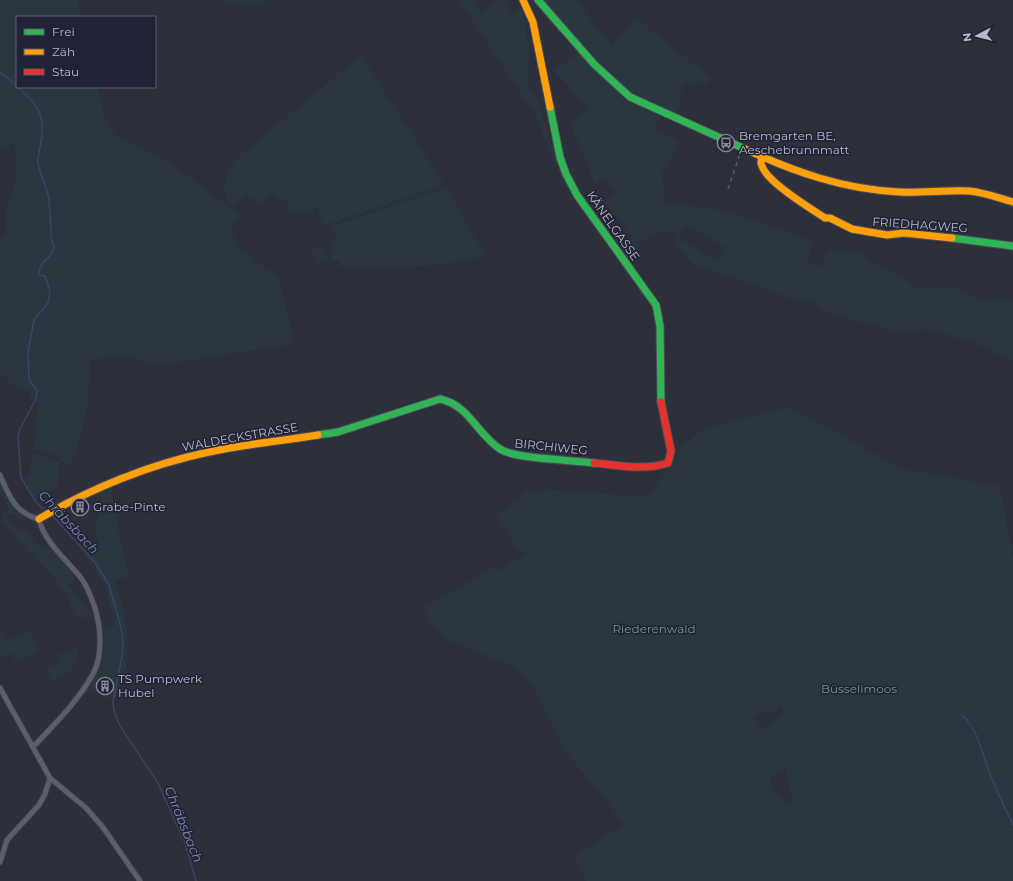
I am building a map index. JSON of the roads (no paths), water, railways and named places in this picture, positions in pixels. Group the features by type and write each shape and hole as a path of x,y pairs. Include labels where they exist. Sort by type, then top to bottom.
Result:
{"street":[{"name":"KÄNELGASSE","path":"523,0 533,22 560,157 566,174 581,201 605,232 656,305 660,326 661,403 671,451 668,463"},
{"path":"538,0 582,51 617,86 635,100 762,157 806,175 853,187 899,192 970,191 1013,202"},
{"name":"FRIEDHAGWEG","path":"762,157 761,164 764,171 792,195 825,218 830,218 852,229 887,235 904,233 941,236 1013,246"},
{"name":"WALDECKSTRASSE","path":"39,519 66,503 114,484 135,473 190,456 248,445 338,432 433,400 452,400"},
{"name":"BIRCHIWEG","path":"452,400 463,410 495,446 510,454 638,466 659,466 668,463"},
{"path":"0,475 10,498 22,512 28,516 39,519 44,533 82,578 89,590 98,618 100,643 93,674 71,704 32,746"},
{"path":"0,688 50,778 86,808 102,826 140,881"},
{"path":"0,862 7,840 39,805 45,794 50,778"}],"waterway":[{"name":"Chräbsbach","path":"0,72 16,85"},
{"name":"Chräbsbach","path":"19,88 35,105 40,113 42,134 38,164 47,190 50,207 51,237 54,247 51,255 43,263 39,270 39,275 45,276 50,291 48,303 34,320 28,352 29,379 37,391 36,399 20,429 18,436 21,478 36,502 47,512"},
{"name":"Chräbsbach","path":"52,515 96,564 109,585 121,627 123,641 122,656 113,702 114,712 120,726 158,783 185,843 196,881"},
{"path":"961,714 972,726 976,734 993,781 1013,825"}],"railway":[{"path":"728,189 741,151"}],"place":[{"name":"Bremgarten BE, Aeschebrunnmatt","path":"726,143"},
{"name":"Grabe-Pinte","path":"80,507"},
{"name":"TS Pumpwerk Hubel","path":"105,686"}],"park label":[{"name":"Riederenwald","path":"654,629"},
{"name":"Büsselimoos","path":"859,689"}]}
